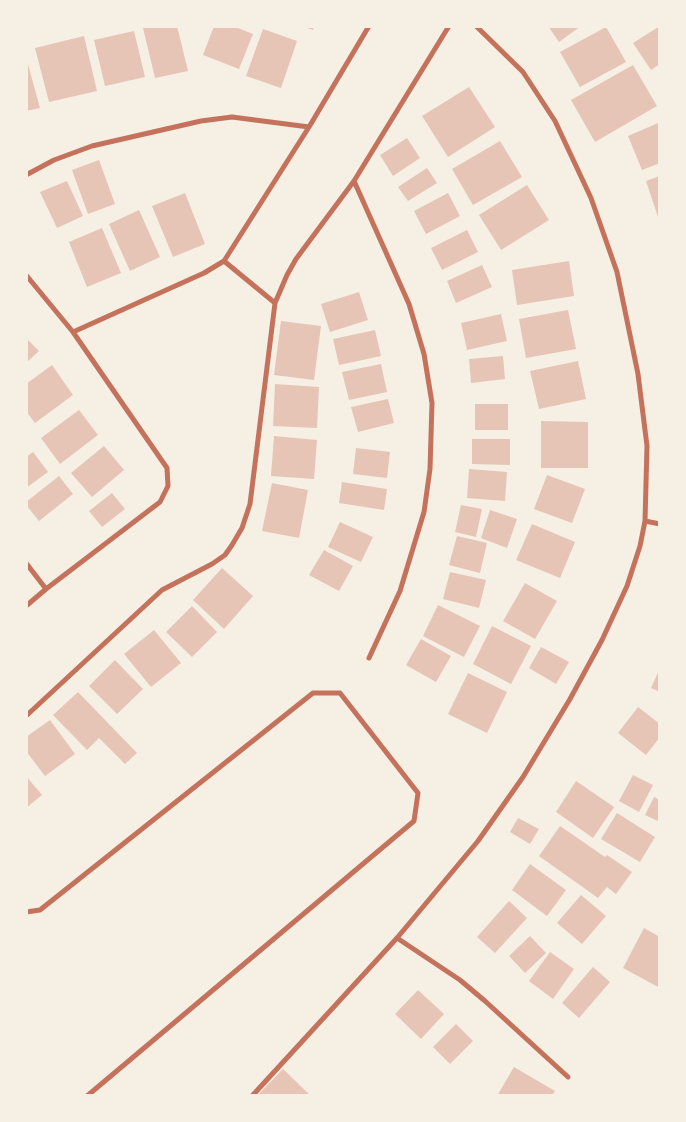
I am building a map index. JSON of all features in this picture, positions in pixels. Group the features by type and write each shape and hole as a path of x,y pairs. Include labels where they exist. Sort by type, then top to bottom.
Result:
{"street":[{"path":"73,332 204,273 224,260 369,26"},
{"path":"26,716 162,590 212,564 225,555 232,545 242,528 250,504 276,303 287,275 296,259 354,181 450,26"},
{"path":"252,1096 397,938 484,833 523,778 570,699 602,640 627,586 640,546 644,521 647,446 638,374 617,272 591,198 555,121 523,72 476,26"},
{"path":"26,175 54,160 92,146 202,121 232,118 308,127"},
{"path":"354,181 409,304 424,354 432,403 430,469 424,512 400,591 369,658"},
{"path":"224,260 276,303"},
{"path":"26,275 73,332 167,468 168,486 160,502 26,606"},
{"path":"644,521 660,524"},
{"path":"26,563 46,589"},
{"path":"26,912 40,910 313,693 340,693 418,792 414,821 87,1096"},
{"path":"397,938 460,980 568,1077"}],"building":[{"path":"177,26 188,71 155,78 143,28"},
{"path":"214,26 233,26 253,34 239,69 203,55"},
{"path":"302,26 314,26 313,30"},
{"path":"548,26 581,26 559,42"},
{"path":"660,26 660,64 651,70 633,43"},
{"path":"606,27 626,62 580,87 560,52"},
{"path":"263,29 297,41 281,88 246,76"},
{"path":"134,31 145,77 105,86 94,40"},
{"path":"84,36 97,91 49,102 35,48"},
{"path":"26,57 40,108 26,111"},
{"path":"633,65 657,106 595,142 571,100"},
{"path":"469,87 495,127 448,157 422,116"},
{"path":"658,123 660,163 642,170 628,136"},
{"path":"407,138 420,158 393,176 380,155"},
{"path":"500,141 522,177 473,205 452,169"},
{"path":"99,160 115,204 88,214 72,170"},
{"path":"427,168 437,183 408,201 398,187"},
{"path":"660,176 660,216 658,217 646,181"},
{"path":"67,181 83,216 57,228 40,192"},
{"path":"527,185 549,220 501,250 479,215"},
{"path":"185,193 205,244 173,257 152,206"},
{"path":"448,193 460,216 426,234 414,211"},
{"path":"139,210 160,257 130,271 109,224"},
{"path":"102,228 121,273 87,287 69,242"},
{"path":"467,230 478,252 442,270 431,248"},
{"path":"569,261 574,296 517,305 512,270"},
{"path":"482,265 492,287 456,303 447,281"},
{"path":"359,292 368,320 330,332 321,304"},
{"path":"568,310 576,349 526,358 519,319"},
{"path":"501,314 507,341 467,350 461,323"},
{"path":"281,321 321,326 314,380 274,375"},
{"path":"375,330 381,356 339,365 333,339"},
{"path":"26,338 39,351 26,363"},
{"path":"503,356 505,379 471,383 469,359"},
{"path":"578,361 586,399 539,409 530,371"},
{"path":"381,364 387,392 349,400 342,372"},
{"path":"52,365 73,395 35,423 26,411 26,384"},
{"path":"275,384 319,387 317,428 273,426"},
{"path":"388,399 394,423 358,432 351,407"},
{"path":"475,404 508,404 508,430 475,430"},
{"path":"79,410 98,435 60,464 41,438"},
{"path":"541,421 588,422 588,468 541,468"},
{"path":"274,436 317,440 314,479 271,476"},
{"path":"472,439 510,439 510,465 472,464"},
{"path":"104,446 124,470 92,497 71,473"},
{"path":"356,448 390,452 387,478 353,474"},
{"path":"33,452 48,472 26,488 26,457"},
{"path":"469,469 507,472 505,501 467,498"},
{"path":"547,475 585,489 572,523 534,509"},
{"path":"59,476 73,494 39,521 26,505 26,502"},
{"path":"342,482 387,489 384,510 339,503"},
{"path":"272,483 308,490 299,538 262,531"},
{"path":"112,493 125,509 102,527 89,511"},
{"path":"461,505 482,509 476,537 455,532"},
{"path":"490,510 517,519 507,548 481,538"},
{"path":"340,522 373,537 361,562 328,547"},
{"path":"532,524 575,542 560,578 516,560"},
{"path":"457,536 487,543 480,573 449,565"},
{"path":"324,550 353,566 339,591 309,575"},
{"path":"222,568 253,596 224,629 193,600"},
{"path":"450,572 486,580 479,608 443,599"},
{"path":"525,583 557,601 535,639 503,621"},
{"path":"438,605 480,626 464,657 423,636"},
{"path":"192,606 217,632 192,657 166,632"},
{"path":"492,626 531,646 511,684 473,664"},
{"path":"154,630 181,663 151,687 124,654"},
{"path":"421,639 451,656 436,682 406,665"},
{"path":"541,647 569,662 556,684 529,668"},
{"path":"115,660 143,689 117,714 89,686"},
{"path":"660,668 660,692 651,688"},
{"path":"468,673 507,692 487,733 448,714"},
{"path":"78,692 137,753 125,764 99,738 87,750 53,715"},
{"path":"638,707 660,724 660,737 646,755 618,733"},
{"path":"50,720 75,754 45,776 26,751 26,737"},
{"path":"633,775 653,785 639,812 619,801"},
{"path":"26,776 42,795 26,808"},
{"path":"576,781 614,807 593,838 556,812"},
{"path":"654,797 660,800 660,822 645,815"},
{"path":"617,813 655,837 640,862 601,839"},
{"path":"518,818 539,829 530,844 510,832"},
{"path":"560,826 605,857 607,855 632,872 616,894 607,887 598,898 539,856"},
{"path":"530,864 566,890 547,916 512,890"},
{"path":"581,895 606,916 582,944 557,923"},
{"path":"509,901 527,918 495,953 477,937"},
{"path":"644,928 660,937 660,988 623,968"},
{"path":"530,936 546,953 525,973 509,956"},
{"path":"550,952 574,969 553,999 529,981"},
{"path":"593,967 610,982 579,1018 562,1003"},
{"path":"418,990 444,1014 421,1039 395,1014"},
{"path":"456,1024 473,1041 450,1064 433,1047"},
{"path":"514,1067 555,1091 552,1096 497,1096"},
{"path":"283,1069 311,1096 257,1096"}]}
